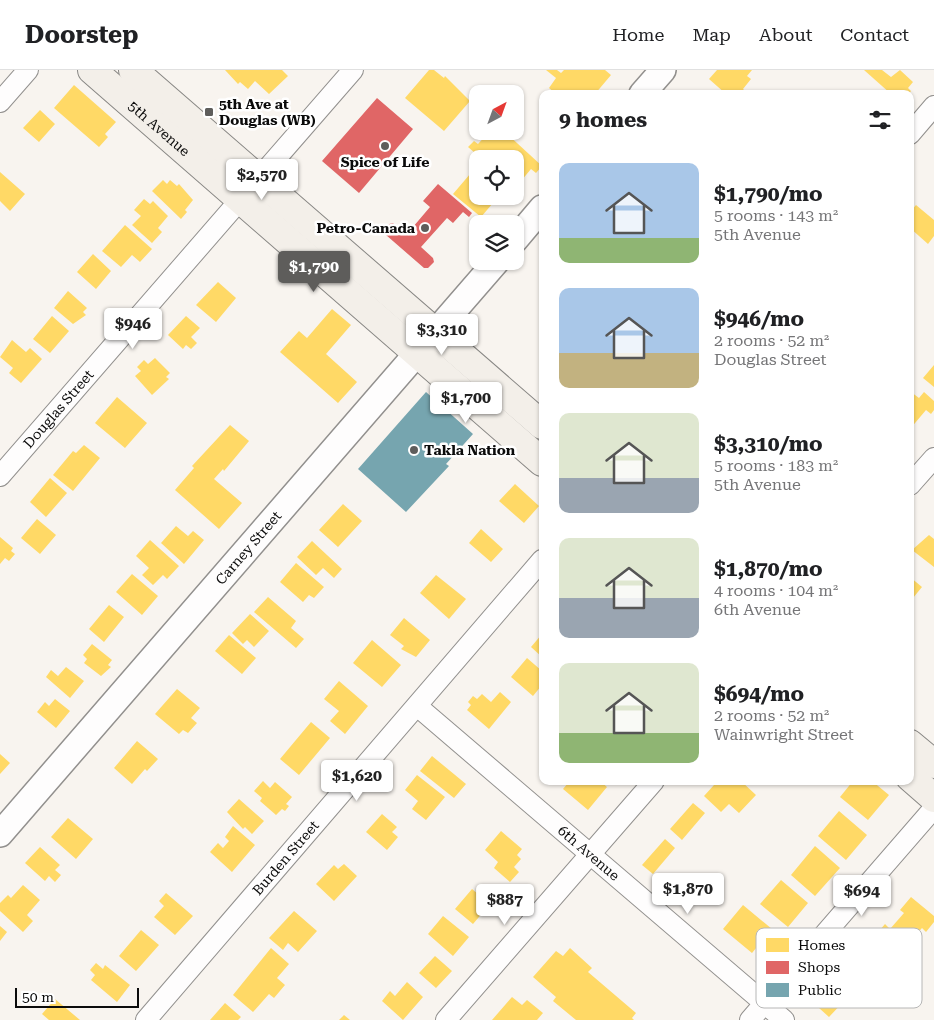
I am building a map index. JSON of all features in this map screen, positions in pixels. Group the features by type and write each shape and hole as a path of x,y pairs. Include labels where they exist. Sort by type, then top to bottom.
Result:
{"main road":[{"name":"5th Avenue","path":"92,70 539,459"},
{"name":"5th Avenue","path":"133,70 539,422"},
{"path":"914,747 934,764"},
{"path":"914,780 934,798"}],"street":[{"path":"0,102 28,70"},
{"name":"Douglas Street","path":"0,476 353,70"},
{"path":"646,90 663,70"},
{"path":"914,129 934,106"},
{"path":"524,229 539,212"},
{"name":"Carney Street","path":"0,834 488,270"},
{"path":"914,480 934,458"},
{"name":"Burden Street","path":"146,1020 539,564"},
{"name":"6th Avenue","path":"417,706 756,996"},
{"path":"446,1020 650,785"},
{"path":"829,928 934,808"},
{"path":"750,1020 760,1008"},
{"name":"6th Avenue","path":"770,1008 784,1020"}],"building: Homes":[{"path":"225,70 282,70 288,76 269,94 255,81 248,89 240,82 238,84"},
{"path":"429,70 434,70 444,78 445,76 469,102 444,131 405,98"},
{"path":"546,70 557,70 561,73 564,70 605,70 611,75 598,90 551,90 549,88 556,78"},
{"path":"717,70 752,70 747,76 751,79 744,90 721,90 709,79"},
{"path":"864,70 882,70 891,77 900,70 913,82 908,88 910,90 886,90"},
{"path":"74,85 116,122 105,134 108,137 99,147 54,108"},
{"path":"40,110 55,124 39,142 23,128"},
{"path":"482,140 514,140 539,163 539,170 536,173 531,169 524,177 524,150 472,150 468,147 474,141 478,144"},
{"path":"0,172 25,194 10,211 0,201"},
{"path":"469,175 469,205 491,205 483,215 479,215 453,194"},
{"path":"163,180 167,184 170,180 177,186 179,184 193,200 181,219 152,191"},
{"path":"144,199 150,204 153,201 168,216 158,228 162,232 152,243 132,225 141,216 134,210"},
{"path":"916,205 934,220 934,236 928,244 914,232 914,207"},
{"path":"125,225 152,249 140,262 132,255 121,267 102,251"},
{"path":"93,254 111,271 96,289 77,272"},
{"path":"218,282 236,298 216,322 196,305"},
{"path":"68,291 87,308 83,312 86,315 73,324 54,308"},
{"path":"332,309 351,325 326,354 357,382 338,403 280,352 299,331 307,338"},
{"path":"52,316 69,331 50,353 33,339"},
{"path":"186,316 200,328 191,337 197,343 191,349 186,345 183,349 168,335"},
{"path":"12,340 26,352 30,348 42,359 21,383 9,373 13,368 0,357"},
{"path":"155,358 170,373 166,377 169,379 152,395 135,376 141,371 137,367 144,360 148,364"},
{"path":"934,365 934,387 923,378"},
{"path":"924,392 934,401 934,410 931,414 926,410 914,424 914,394 919,398"},
{"path":"117,397 147,423 125,448 95,423"},
{"path":"230,425 249,441 224,471 223,469 214,479 242,503 219,529 175,490 194,468 192,466"},
{"path":"84,445 100,458 73,491 53,475 73,451 76,453"},
{"path":"50,478 67,493 46,517 30,502"},
{"path":"515,484 539,506 524,523 499,501"},
{"path":"343,504 362,521 338,547 319,530"},
{"path":"37,519 56,535 40,554 21,538"},
{"path":"176,526 188,536 193,531 204,540 184,564 161,543"},
{"path":"481,529 503,549 491,562 469,543"},
{"path":"929,535 934,539 934,567 914,552 914,548"},
{"path":"0,537 13,548 11,551 15,554 9,561 5,558 0,564"},
{"path":"150,540 179,566 167,579 163,575 153,585 142,575 149,568 136,556"},
{"path":"312,541 342,569 334,578 323,568 316,575 297,557"},
{"path":"296,563 324,587 314,598 309,595 303,602 280,582"},
{"path":"132,574 158,596 142,615 116,592"},
{"path":"436,575 466,599 449,619 420,593"},
{"path":"914,580 922,587 914,597"},
{"path":"268,597 296,621 291,628 304,639 296,648 254,612"},
{"path":"109,605 124,617 104,642 89,629"},
{"path":"250,614 269,631 254,647 247,640 243,644 232,633"},
{"path":"404,618 430,640 416,657 401,649 404,646 390,635"},
{"path":"229,635 256,658 242,674 215,651"},
{"path":"539,638 539,654 531,647"},
{"path":"372,640 401,665 382,687 353,663"},
{"path":"92,644 112,660 108,665 111,667 101,676 84,663 87,659 83,655"},
{"path":"527,658 539,668 539,689 533,696 511,677"},
{"path":"66,667 84,681 70,698 46,677 51,670 58,676"},
{"path":"339,681 368,706 345,734 330,721 339,711 324,699"},
{"path":"177,689 200,708 191,718 197,723 188,733 183,730 179,734 155,714"},
{"path":"500,692 511,702 489,729 467,710 471,705 468,702 473,696 477,699 482,694 491,702"},
{"path":"55,699 70,711 56,728 37,712 45,702 49,706"},
{"path":"311,722 330,738 299,775 280,759"},
{"path":"137,741 158,759 147,771 145,769 132,784 114,768"},
{"path":"0,754 10,763 0,774"},
{"path":"432,756 466,784 454,798 420,771"},
{"path":"417,775 445,797 426,820 412,809 418,801 405,790"},
{"path":"263,781 270,788 275,782 292,797 286,804 289,806 285,811 282,809 276,815 260,801 262,798 254,791"},
{"path":"566,785 605,785 607,787 588,810 563,789"},
{"path":"714,785 745,785 756,795 739,813 729,804 721,812 704,796"},
{"path":"850,785 877,785 889,795 868,820 840,797"},
{"path":"239,799 264,821 252,834 245,827 243,829 227,812"},
{"path":"693,803 705,813 682,840 670,829"},
{"path":"839,811 867,835 846,860 818,836"},
{"path":"382,814 397,827 392,832 398,837 387,850 366,832"},
{"path":"68,818 93,839 76,859 51,837"},
{"path":"233,826 255,845 232,872 210,852 218,843 223,848 229,841 225,837"},
{"path":"501,831 522,849 517,855 521,859 514,867 519,872 510,882 494,868 498,862 485,850"},
{"path":"665,839 675,848 653,874 642,865"},
{"path":"815,846 840,868 815,896 791,875"},
{"path":"40,847 60,865 55,870 61,875 55,882 49,876 45,881 25,863"},
{"path":"344,864 357,876 334,901 316,884 334,865 338,869"},
{"path":"781,880 808,903 788,927 760,904"},
{"path":"23,885 40,900 27,915 33,921 23,932 0,911 0,903 8,895 11,898"},
{"path":"472,889 490,904 473,924 455,909"},
{"path":"166,893 193,916 175,935 154,917 164,906 159,901"},
{"path":"911,897 934,916 934,922 926,932 922,928 891,928 904,913 900,910"},
{"path":"743,905 771,928 756,928 756,948 752,953 723,929"},
{"path":"294,911 317,931 298,952 288,943 283,950 269,938"},
{"path":"443,916 469,937 453,956 428,934"},
{"path":"0,926 7,932 0,941"},
{"path":"141,930 159,945 136,971 119,956"},
{"path":"271,948 289,964 277,978 285,985 274,998 269,994 253,1012 233,995"},
{"path":"570,948 592,968 588,972 636,1013 632,1018 634,1020 576,1020 553,1001 556,997 533,977 556,951 563,956"},
{"path":"435,956 452,971 436,988 419,973"},
{"path":"96,963 103,969 105,965 130,985 117,1002 91,980 95,975 90,970"},
{"path":"407,982 423,997 403,1020 382,1001 390,991 395,996"},
{"path":"512,997 522,1005 527,1000 543,1013 537,1020 492,1020"},
{"path":"55,999 80,1020 49,1020 42,1014"},
{"path":"225,1003 241,1017 238,1020 210,1020"},
{"path":"819,1008 838,1008 829,1017"},
{"path":"344,1015 350,1020 339,1020"}],"building: Shops":[{"path":"377,98 413,129 359,193 322,161"},
{"name":"Petro-Canada","path":"438,184 472,213 469,217 463,212 453,223 447,218 421,247 433,258 434,262 428,268 424,268 386,235 383,230 386,225 393,223 407,234 430,207 423,201"}],"building: Public":[{"path":"426,392 473,434 446,464 449,466 406,512 358,469"}],"place":[{"name":"5th Ave at Douglas (WB)","path":"209,112"},
{"name":"Spice of Life","path":"385,146"},
{"name":"Petro-Canada","path":"425,228"},
{"name":"Takla Nation","path":"414,450"}]}
